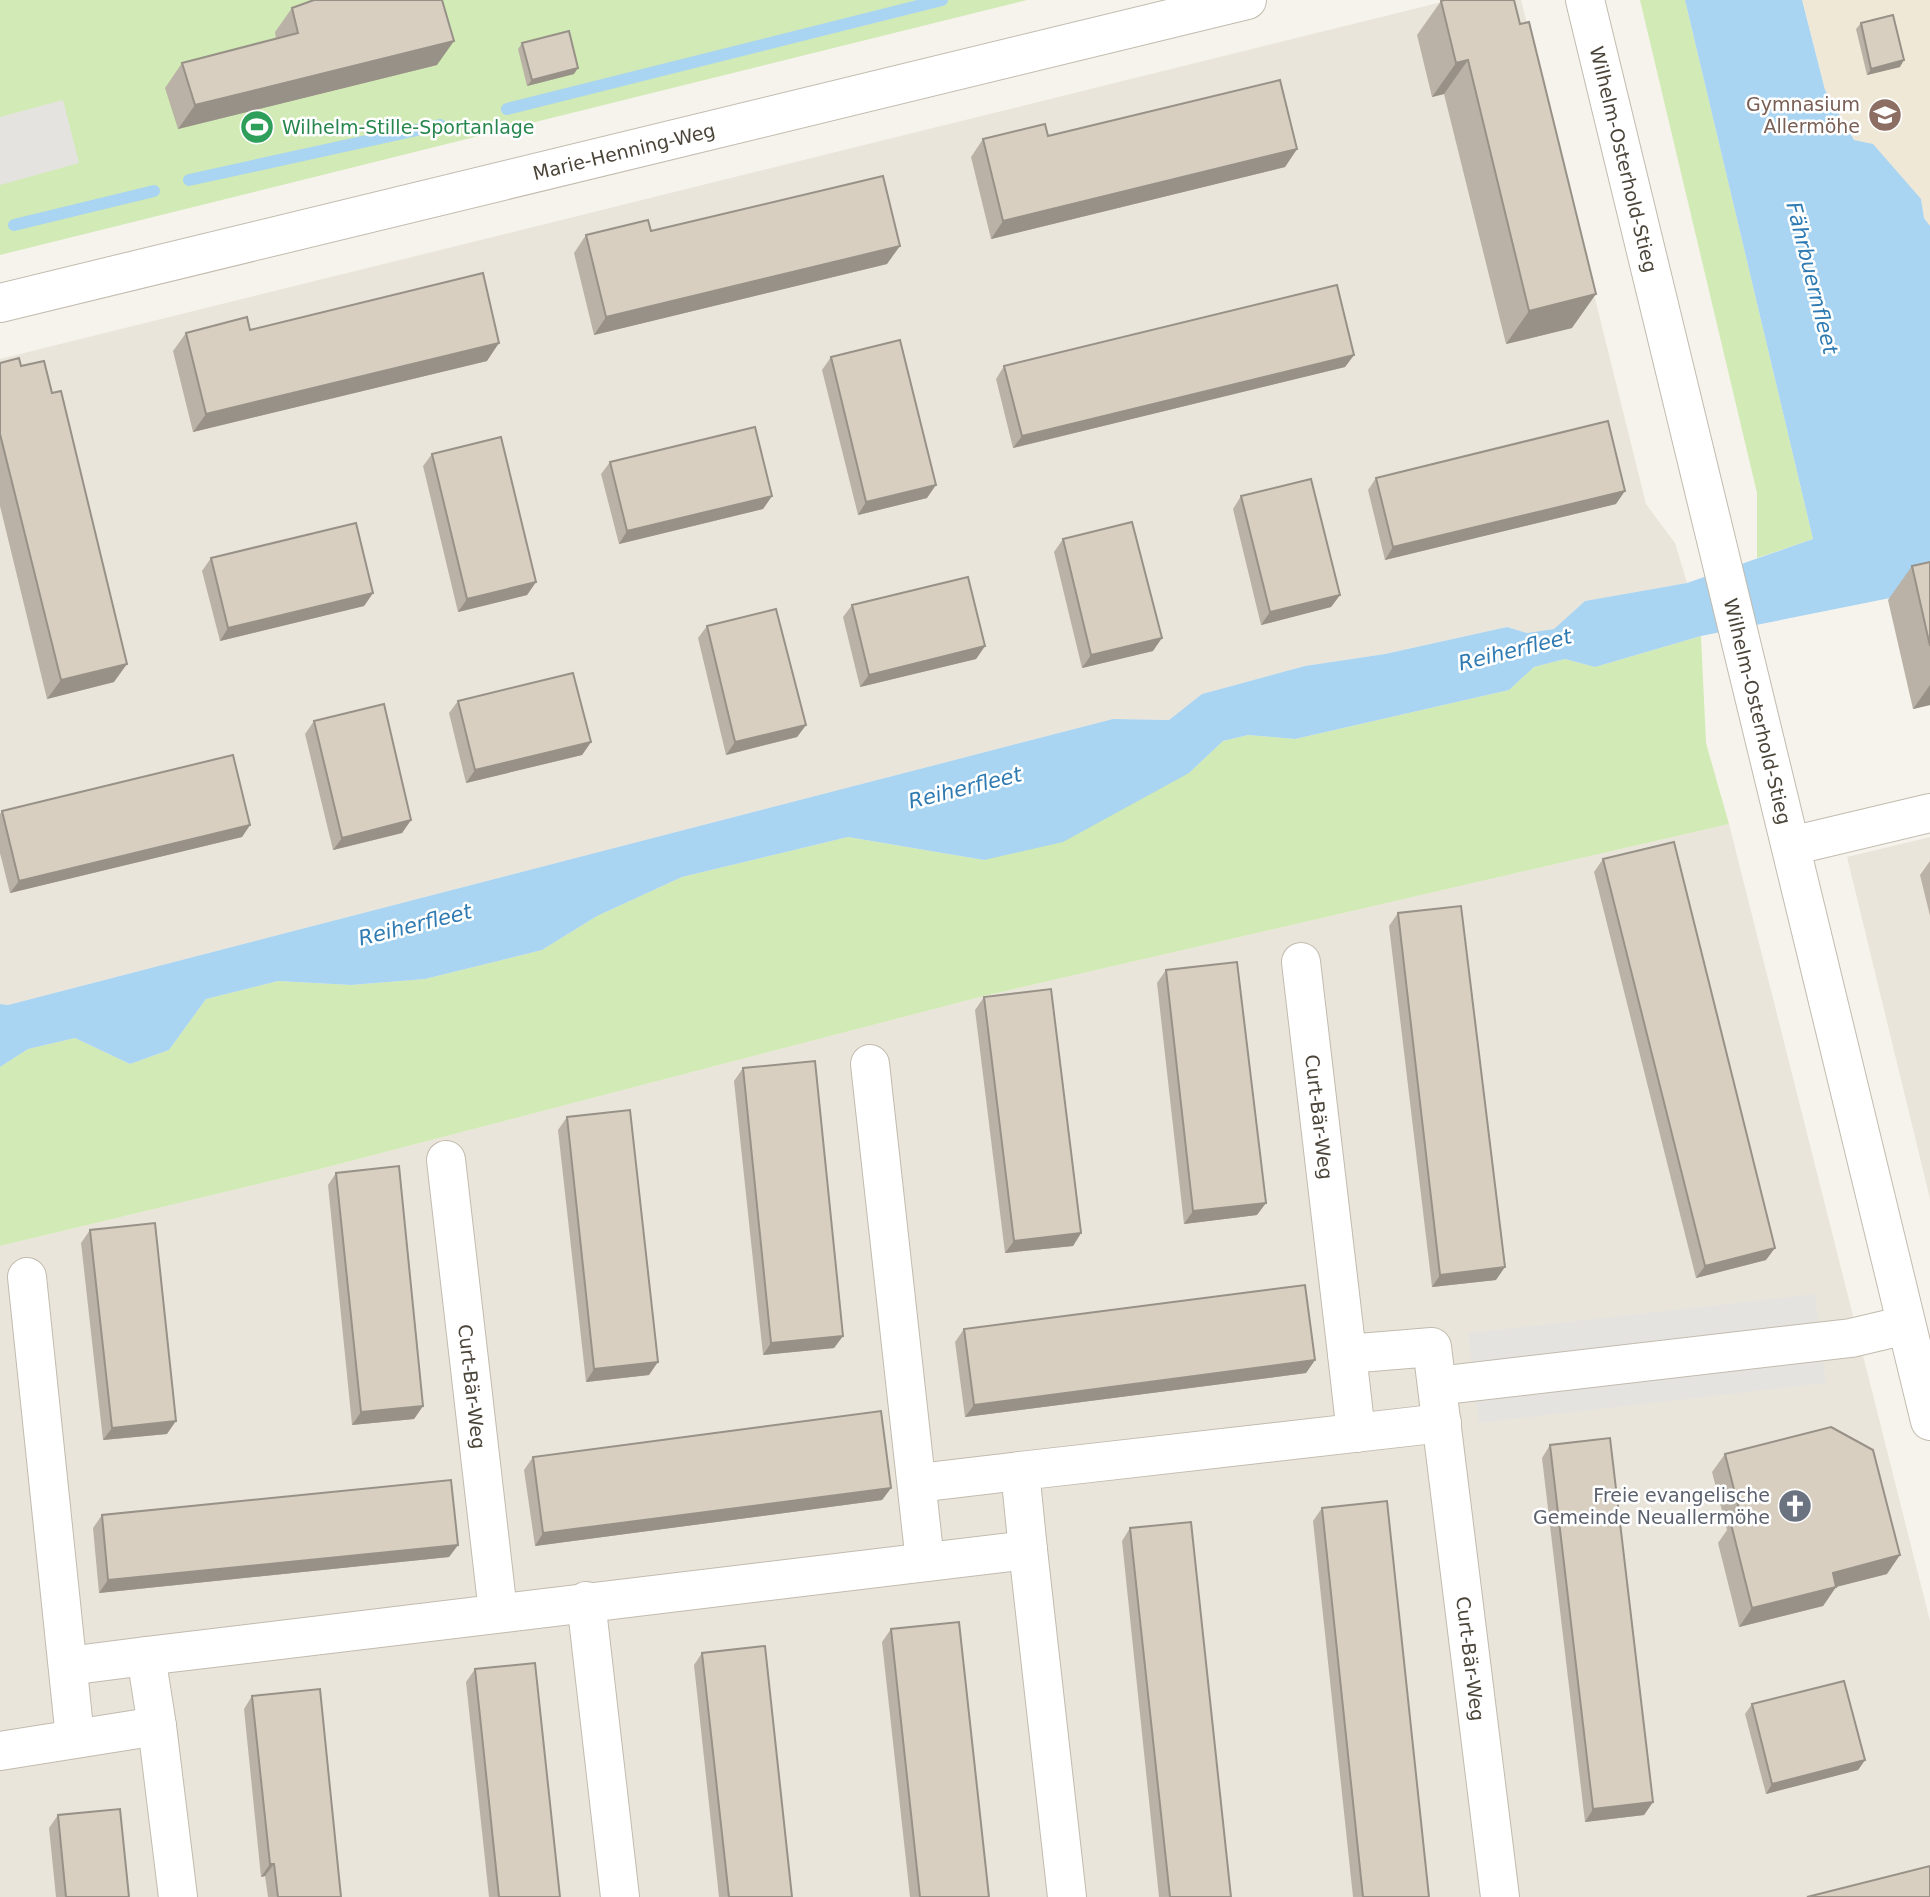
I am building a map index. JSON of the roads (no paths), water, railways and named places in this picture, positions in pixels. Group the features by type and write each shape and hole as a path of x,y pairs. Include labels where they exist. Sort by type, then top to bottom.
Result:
{"street":[{"name":"Marie-Henning-Weg","path":"0,303 1247,0"},
{"name":"Wilhelm-Osterhold-Stieg","path":"1585,0 1930,1421"},
{"path":"1791,846 1930,813"},
{"name":"Curt-Bär-Weg","path":"1301,962 1356,1433"},
{"path":"870,1064 925,1562"},
{"name":"Curt-Bär-Weg","path":"446,1160 498,1612"},
{"path":"27,1277 75,1738"},
{"path":"918,1483 1356,1433 1440,1404 1852,1338 1906,1325"},
{"name":"Curt-Bär-Weg","path":"1347,1354 1432,1347 1500,1897"},
{"path":"1020,1471 1068,1897"},
{"path":"68,1665 1028,1550"},
{"path":"586,1601 620,1897"},
{"path":"146,1656 178,1897"},
{"path":"0,1751 157,1726"}],"water":[{"path":"1685,0 1802,0 1825,90 1854,140 1873,144 1921,199 1924,218 1930,226 1930,590 1701,636 1595,667 1565,659 1534,667 1509,690 1295,739 1248,735 1223,741 1189,773 1063,842 984,860 848,837 682,877 597,916 542,950 425,979 351,985 278,981 206,999 169,1050 130,1064 75,1038 28,1049 0,1067 0,1004 8,1005 1113,719 1169,720 1202,694 1305,666 1385,654 1507,627 1527,633 1554,629 1585,601 1687,583 1813,539"}],"waterway":[{"path":"507,109 942,0"},
{"path":"189,180 440,125"},
{"path":"14,225 154,191"}],"place":[{"name":"Gymnasium Allermöhe","path":"1885,115"},
{"name":"Wilhelm-Stille-Sportanlage","path":"257,127"},
{"name":"Freie evangelische Gemeinde Neuallermöhe","path":"1795,1506"}],"water label":[{"name":"Fährbuernfleet","path":"1812,278"},
{"name":"Reiherfleet","path":"1515,650"},
{"name":"Reiherfleet","path":"965,788"},
{"name":"Reiherfleet","path":"415,925"}]}
